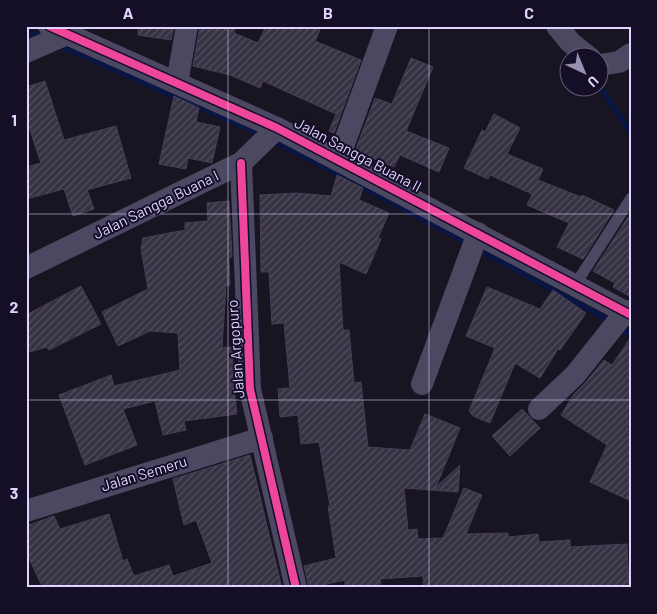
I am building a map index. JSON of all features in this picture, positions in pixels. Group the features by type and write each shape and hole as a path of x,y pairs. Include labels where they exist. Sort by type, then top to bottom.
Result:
{"street":[{"path":"177,83 187,26"},
{"path":"338,160 387,26"},
{"path":"557,26 570,42 578,48"},
{"path":"26,52 56,29"},
{"name":"Jalan Sangga Buana II","path":"56,29 277,128 628,313"},
{"path":"610,62 619,62 631,54"},
{"name":"Jalan Sangga Buana I","path":"26,268 241,163 277,128"},
{"name":"Jalan Argopuro","path":"241,163 250,389 296,588"},
{"path":"422,384 478,233"},
{"path":"539,409 575,375 628,313"},
{"name":"Jalan Semeru","path":"26,511 262,438"}],"lane":[{"path":"575,285 631,198"}],"building":[{"path":"138,26 174,26 171,40 138,35"},
{"path":"200,26 235,26 234,33 258,43 266,26 311,26 320,30 315,41 361,60 334,133 329,131 336,114 263,81 260,88 230,75 193,66"},
{"path":"411,58 433,67 406,131 449,148 439,172 400,155 394,167 372,158 371,163 354,154 375,98 392,104"},
{"path":"45,81 64,140 116,126 131,178 87,190 94,209 73,216 64,189 26,199 26,167 41,163 26,118 26,87"},
{"path":"174,96 199,108 196,122 220,127 212,163 188,158 186,169 159,164"},
{"path":"494,114 520,128 507,154 543,169 538,180 581,197 582,195 614,210 583,259 557,247 569,223 527,205 532,194 490,175 488,179 464,168 482,130 485,132"},
{"path":"337,175 363,188 359,200 389,213 378,238 381,239 366,274 339,262 343,330 349,330 354,383 361,382 368,447 410,450 425,414 460,428 436,487 460,465 458,492 404,488 408,530 417,529 418,539 443,538 464,488 482,495 466,534 508,533 508,537 538,534 539,542 570,540 570,547 627,544 629,588 424,588 423,576 380,579 381,588 345,588 345,580 309,588 304,566 336,558 328,506 330,506 319,442 301,444 298,415 280,417 278,389 290,388 284,323 272,324 269,272 261,272 260,195 296,193 331,196"},
{"path":"229,201 232,257 229,257 230,285 226,285 222,348 232,347 237,414 184,421 186,430 163,435 155,401 123,409 137,445 85,465 59,395 111,375 114,386 180,370 178,333 150,331 118,346 102,312 148,289 141,249 143,238 185,230 185,223 208,221 207,203"},
{"path":"628,217 631,218 631,297 613,287 615,283 593,271"},
{"path":"81,286 101,324 49,350 47,347 26,353 26,315"},
{"path":"487,287 540,309 553,290 586,313 560,350 558,349 540,378 515,363 490,423 473,416 469,411 495,348 466,336"},
{"path":"631,337 631,501 590,482 607,445 561,415 574,394 604,360 612,365"},
{"path":"522,409 540,428 510,456 492,436"},
{"path":"250,455 282,588 43,588 26,552 26,526 54,516 60,529 109,514 123,561 127,559 134,576 169,565 173,576 212,563 196,520 184,525 173,479"}],"waterway":[{"path":"26,31 43,38"},
{"path":"58,45 262,135"},
{"path":"607,98 631,133"},
{"path":"273,140 468,243"},
{"path":"478,249 610,321"},
{"path":"620,327 631,335"}],"cycle path":[{"path":"49,26 277,128 631,315"},
{"path":"241,163 250,389 296,588"}]}
